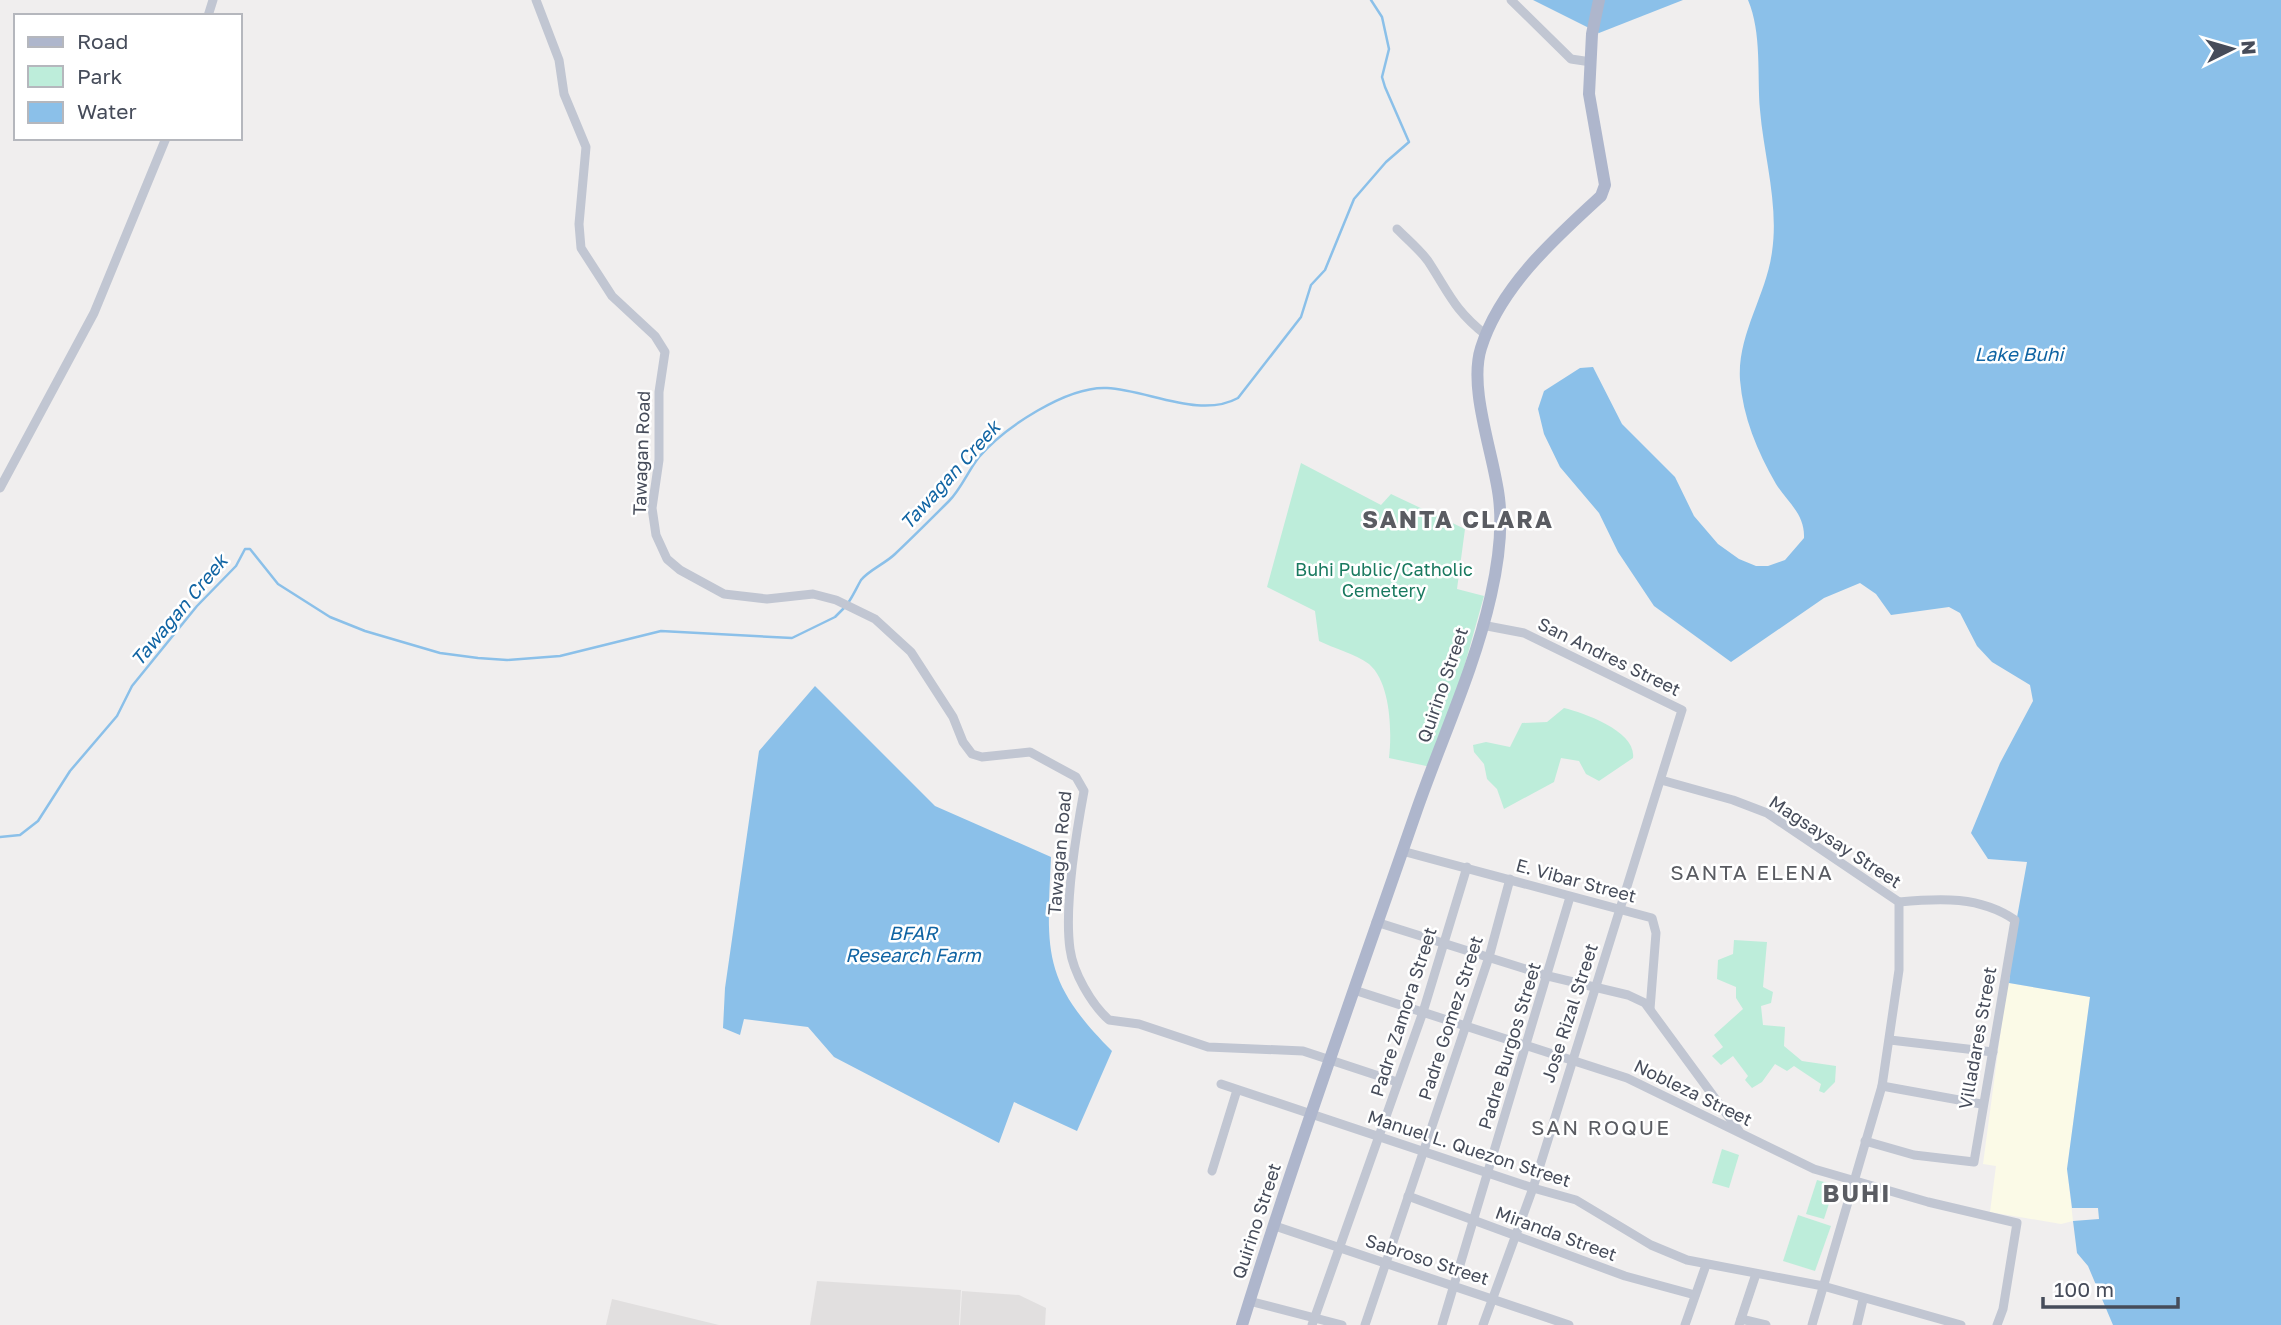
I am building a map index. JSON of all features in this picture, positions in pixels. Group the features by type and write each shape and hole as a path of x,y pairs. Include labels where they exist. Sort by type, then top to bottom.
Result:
{"main road":[{"name":"Quirino Street","path":"1242,1325 1376,922 1450,725 1496,572 1501,524 1496,477 1478,381 1478,358 1486,334 1509,292 1601,195 1605,185 1589,94 1592,34 1599,0"}],"street":[{"name":"Tawagan Road","path":"536,0 559,60 564,94 586,147 586,174 579,224 581,248 612,296 655,335 665,352 659,392 659,460 652,508 656,535 665,555 680,570 724,594 767,599 813,594 836,600 875,619 908,647 953,717 963,742 972,754 982,757 1030,752 1076,777 1083,785 1075,849 1070,948 1084,985 1102,1014 1114,1022 1139,1024 1209,1047 1303,1051 1397,1082"},
{"path":"1511,0 1570,59 1591,62"},
{"path":"0,488 94,313 165,140"},
{"path":"1397,229 1427,260 1439,283 1463,317 1486,334"},
{"name":"San Andres Street","path":"1482,625 1524,633 1682,710"},
{"name":"Jose Rizal Street","path":"1483,1325 1533,1188 1682,710"},
{"name":"Magsaysay Street","path":"1661,780 1733,800 1767,813 1899,902 1899,970 1881,1086 1812,1325"},
{"name":"E. Vibar Street","path":"1402,851 1648,916 1656,925 1650,1009"},
{"name":"Padre Zamora Street","path":"1313,1322 1423,1012 1467,867"},
{"name":"Padre Gomez Street","path":"1365,1325 1489,957 1510,878"},
{"name":"Padre Burgos Street","path":"1442,1325 1570,897"},
{"name":"Villadares Street","path":"1865,1140 1914,1155 1974,1162 2015,920 2003,912 1969,900 1945,898 1899,902"},
{"path":"1376,922 1548,976 1628,995 1650,1009 1739,1132"},
{"name":"Nobleza Street","path":"1354,990 1525,1047 1627,1077 1799,1162 1853,1181 2017,1223 1997,1325"},
{"path":"1890,1040 1993,1052"},
{"name":"Manuel L. Quezon Street","path":"1221,1084 1576,1200 1651,1245 1706,1265 1822,1286 1863,1300 1961,1325"},
{"path":"1881,1086 1982,1104"},
{"path":"1212,1171 1237,1090"},
{"name":"Miranda Street","path":"1408,1196 1625,1276 1695,1295"},
{"name":"Sabroso Street","path":"1275,1226 1569,1325"},
{"path":"1685,1325 1706,1265"},
{"path":"1756,1274 1740,1322 1766,1325"},
{"path":"1857,1325 1863,1300"},
{"path":"1249,1301 1313,1322 1342,1325"}],"shaded area":[{"path":"2008,977 2009,983 2090,997 2067,1169 2073,1221 2061,1224 1990,1212 1996,1166 1983,1164"},
{"path":"817,1281 961,1290 959,1325 810,1325"},
{"path":"962,1291 1019,1295 1046,1308 1045,1325 960,1325"},
{"path":"612,1299 719,1325 606,1325"}],"green space":[{"name":"Buhi Public/Catholic Cemetery","path":"1301,463 1381,505 1391,494 1465,529 1457,589 1484,596 1458,689 1431,767 1389,758 1388,708 1382,683 1376,672 1364,660 1319,641 1315,611 1267,587"},
{"path":"1564,708 1596,719 1618,732 1627,740 1633,758 1599,781 1586,774 1579,761 1561,758 1554,782 1504,809 1497,789 1487,779 1484,764 1474,752 1473,745 1486,742 1510,747 1522,723 1547,722"},
{"path":"1734,940 1767,942 1763,987 1773,992 1771,1003 1761,1006 1763,1025 1785,1027 1784,1046 1802,1061 1836,1066 1835,1082 1824,1093 1819,1091 1821,1084 1794,1066 1787,1071 1775,1064 1762,1082 1752,1088 1745,1080 1748,1076 1733,1056 1721,1065 1712,1056 1723,1047 1714,1035 1743,1009 1736,998 1736,987 1717,979 1718,960 1733,954"},
{"path":"1722,1149 1739,1155 1729,1188 1712,1183"},
{"path":"1817,1180 1835,1185 1824,1219 1806,1214"},
{"path":"1798,1215 1831,1226 1815,1271 1783,1261"}],"water":[{"path":"1533,0 1683,0 1599,33"},
{"name":"Lake Buhi","path":"1748,0 2281,0 2281,1325 2113,1325 2088,1266 2077,1253 2073,1221 2099,1219 2098,1208 2072,1208 2067,1169 2090,997 2009,983 2012,945 2027,862 1988,859 1971,833 2000,763 2033,701 2030,685 1992,662 1977,646 1960,613 1949,607 1891,615 1876,594 1860,583 1824,598 1731,662 1654,606 1618,552 1599,513 1560,467 1544,434 1538,409 1544,391 1580,368 1593,367 1622,424 1675,477 1694,516 1718,544 1739,559 1756,566 1768,566 1785,560 1804,538 1799,515 1776,484 1757,446 1744,407 1740,380 1743,347 1769,268 1774,234 1760,110 1757,40"},
{"name":"BFAR Research Farm","path":"815,686 935,806 1051,857 1049,917 1053,963 1072,1004 1112,1051 1077,1131 1014,1102 999,1143 834,1057 808,1027 744,1019 740,1035 723,1028 725,988 759,751"}],"waterway":[{"name":"Tawagan Creek","path":"848,603 864,576 895,554 949,501 990,445 1038,410 1074,394 1107,388 1191,405 1223,404 1238,398 1301,317 1311,285 1325,270 1354,199 1386,162 1409,142 1382,77 1389,49 1382,17 1371,0"},
{"name":"Tawagan Creek","path":"0,837 20,835 38,821 70,771 117,716 132,686 197,606 236,566 245,549 250,549 278,584 330,617 365,631 440,653 478,658 507,660 560,656 661,631 792,638 835,617 844,608"}],"district":[{"name":"SANTA CLARA","path":"1458,520"},
{"name":"SANTA ELENA","path":"1752,873"},
{"name":"SAN ROQUE","path":"1601,1128"},
{"name":"BUHI","path":"1857,1194"}]}
